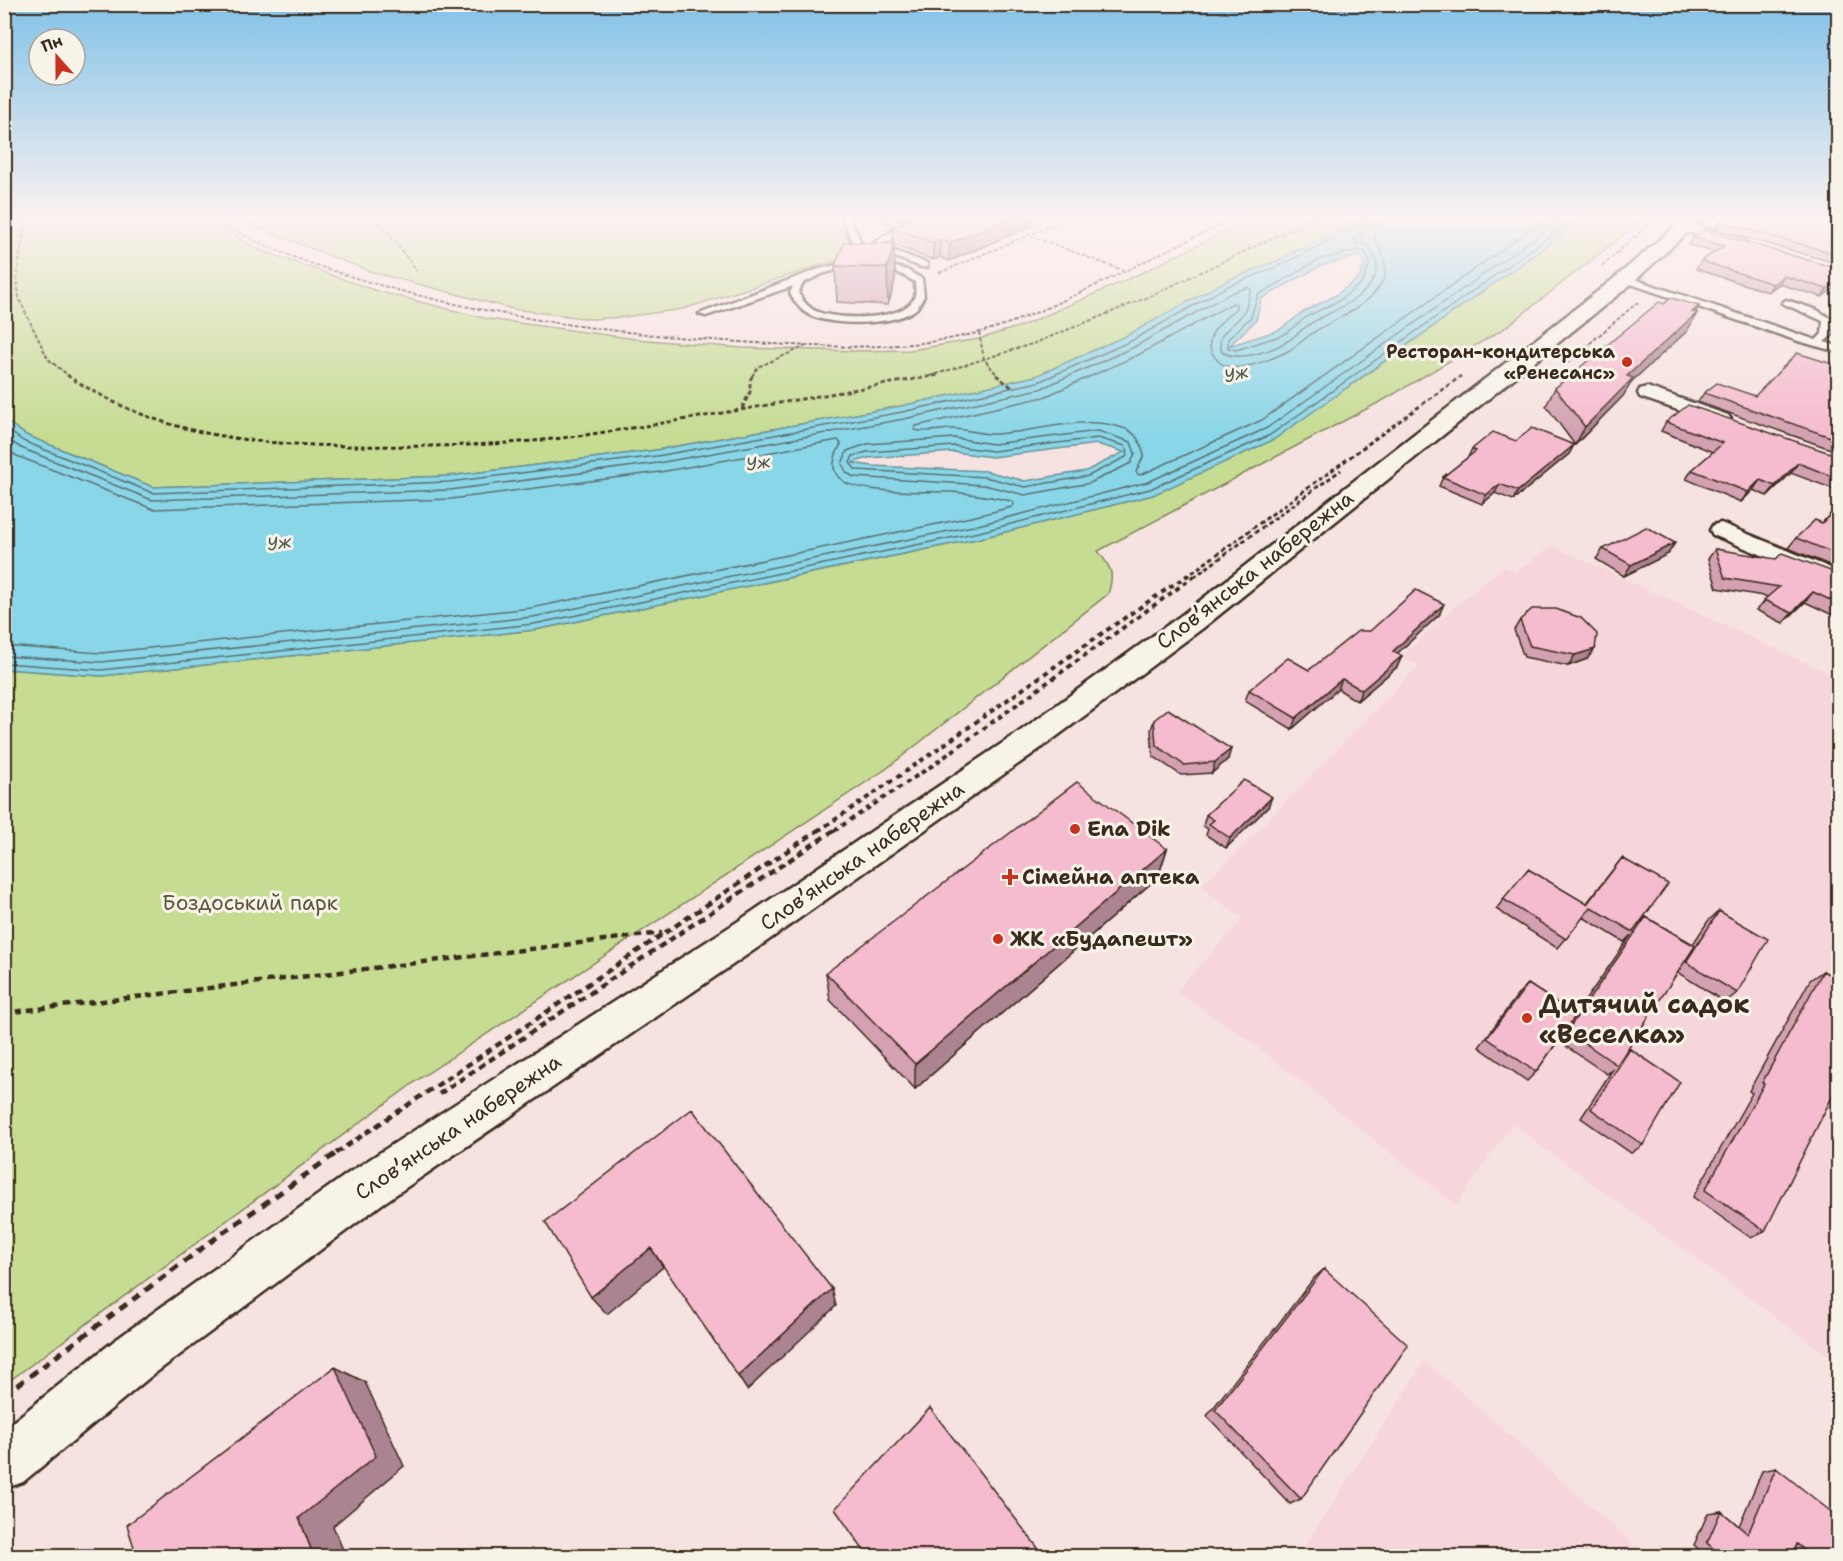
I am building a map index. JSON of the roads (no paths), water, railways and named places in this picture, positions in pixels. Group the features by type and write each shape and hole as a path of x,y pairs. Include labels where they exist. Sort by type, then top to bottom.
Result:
{"street":[{"name":"Словʼянська набережна","path":"4,1463 132,1359 366,1188 750,933 1090,696 1193,621 1605,290"},
{"path":"1647,393 1737,425"},
{"path":"1721,530 1839,579"}],"lane":[{"path":"703,314 773,290"},
{"path":"795,290 794,293 800,304 816,315 851,320 895,316 912,308 920,298 922,290"},
{"path":"1648,290 1839,348"},
{"path":"1786,303 1814,312 1828,320 1827,335 1818,343"}],"water":[{"name":"Уж","path":"1210,290 1277,290 1261,299 1256,320 1229,346 1279,330 1305,311 1343,290 1484,290 1273,440 1153,495 981,538 535,630 101,676 5,669 5,420 26,435 153,487 449,476 656,450 901,406 1036,376 1128,335","holes":["1097,444 1124,452 1086,471 1025,481 986,471 852,463 868,458 954,452 992,457"]}],"place":[{"name":"Ресторан-кондитерська «Ренесанс»","path":"1627,362"},
{"name":"Ena Dik","path":"1075,829"},
{"name":"Сімейна аптека","path":"1010,877"},
{"name":"ЖК «Будапешт»","path":"998,939"},
{"name":"Дитячий садок «Веселка»","path":"1527,1018"}],"park label":[{"name":"Боздоський парк","path":"250,903"}]}
